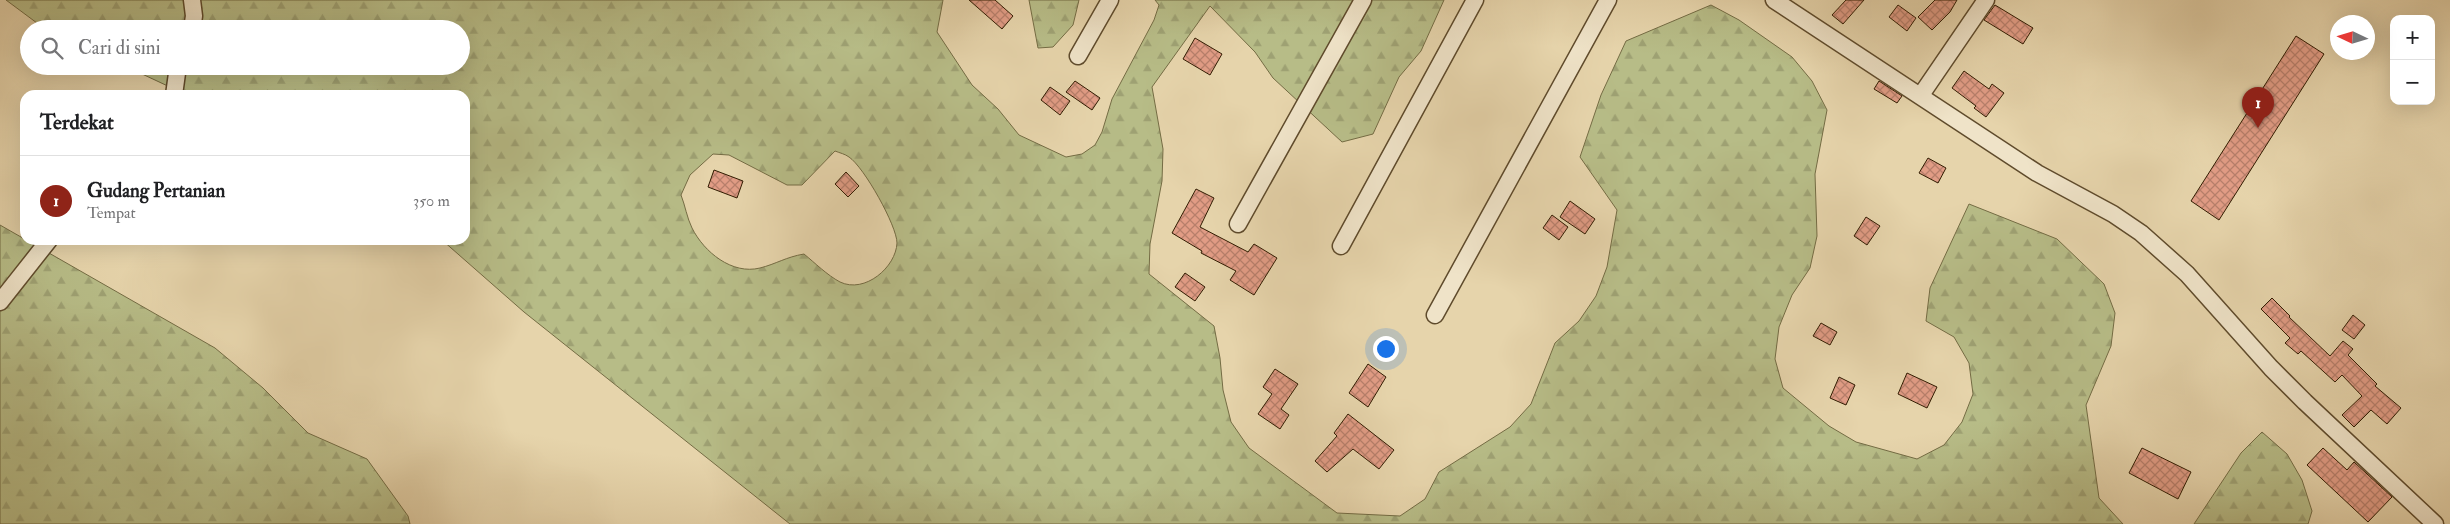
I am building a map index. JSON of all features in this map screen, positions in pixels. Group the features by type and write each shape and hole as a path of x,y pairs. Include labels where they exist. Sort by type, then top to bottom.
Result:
{"street":[{"path":"192,0 193,20"},
{"path":"1078,56 1110,0"},
{"path":"1238,224 1363,0"},
{"path":"1341,246 1474,0"},
{"path":"1434,315 1608,0"},
{"path":"1774,0 2037,173 2113,214 2142,233 2192,279 2271,368 2304,402 2435,524"},
{"path":"1921,95 1986,0"},
{"path":"175,90 177,75"},
{"path":"0,302 45,245"}],"green space":[{"path":"6,0 943,0 937,32 972,85 998,109 1019,135 1066,157 1082,154 1095,145 1102,132 1112,99 1154,20 1159,5 1155,0 1444,0 1421,51 1399,77 1373,134 1342,142 1273,78 1255,52 1210,6 1152,87 1163,149 1162,181 1150,244 1149,274 1214,326 1223,390 1231,422 1249,448 1337,513 1400,516 1425,499 1439,472 1510,427 1531,404 1555,343 1579,321 1596,296 1607,267 1617,210 1580,157 1601,95 1626,41 1711,5 1739,20 1792,57 1812,81 1827,110 1815,174 1817,236 1810,268 1792,295 1779,327 1775,359 1783,388 1829,426 1856,442 1917,459 1944,445 1962,422 1973,394 1969,363 1954,337 1926,321 1930,288 1969,204 2057,239 2104,284 2115,313 2111,346 2086,405 2099,498 2123,524 790,524 524,312 448,245 470,245 470,90 176,90 144,75 470,75 470,20 33,20","holes":["835,151 844,154 855,163 871,184 886,211 896,235 897,243 891,261 878,276 869,281 850,285 840,282 804,254 760,268 739,268 729,265 711,253 692,228 681,195 690,175 713,154 729,155 787,185 802,185"]},
{"path":"1029,0 1079,0 1073,25 1053,47 1038,48"},
{"path":"0,225 20,236 20,245 35,245 215,348 263,388 308,433 367,459 408,516 410,524 0,524"},
{"path":"2262,432 2287,454 2302,480 2312,511 2308,524 2194,524 2241,453"}],"building":[{"path":"969,0 995,0 1013,16 1002,29"},
{"path":"1846,0 1864,0 1843,24 1832,15"},
{"path":"1935,0 1957,0 1950,12 1932,30 1918,17"},
{"path":"1898,5 1916,18 1907,31 1889,17"},
{"path":"1995,5 2033,28 2023,44 1984,20"},
{"path":"2296,36 2324,54 2219,220 2191,201"},
{"path":"1195,38 1222,54 1210,75 1183,59"},
{"path":"1964,71 1989,89 1992,84 2004,93 1986,117 1974,108 1976,106 1952,88"},
{"path":"1075,81 1100,98 1092,110 1066,92"},
{"path":"1879,81 1902,96 1897,103 1874,89"},
{"path":"1050,87 1070,101 1060,115 1041,100"},
{"path":"1928,158 1946,168 1938,183 1919,173"},
{"path":"714,170 743,181 737,198 708,187"},
{"path":"846,172 859,186 848,197 835,184"},
{"path":"1196,189 1214,198 1200,227 1248,252 1254,244 1277,258 1254,295 1230,280 1236,271 1201,253 1202,251 1172,233"},
{"path":"1570,201 1595,219 1585,234 1560,217"},
{"path":"1552,215 1568,227 1559,240 1543,228"},
{"path":"1866,217 1880,226 1867,245 1854,236"},
{"path":"1185,273 1205,287 1195,301 1175,287"},
{"path":"2272,298 2330,356 2343,341 2353,349 2348,355 2377,384 2375,386 2401,408 2387,424 2371,410 2354,427 2342,415 2362,396 2342,375 2335,382 2301,351 2298,354 2285,343 2290,338 2261,309"},
{"path":"2353,315 2365,325 2354,339 2342,330"},
{"path":"1821,323 1837,332 1830,345 1813,336"},
{"path":"1368,364 1386,377 1368,407 1349,393"},
{"path":"1275,369 1298,384 1281,409 1289,415 1280,429 1258,414 1272,394 1263,387"},
{"path":"1907,373 1937,387 1927,408 1898,394"},
{"path":"1839,377 1855,385 1846,405 1830,398"},
{"path":"1348,414 1394,450 1379,469 1353,449 1327,472 1315,461 1337,436 1334,433"},
{"path":"2142,448 2191,472 2178,499 2129,473"},
{"path":"2323,448 2347,470 2354,462 2392,497 2368,522 2307,465"}],"place":[{"name":"Gudang Pertanian","path":"2258,128"}]}
